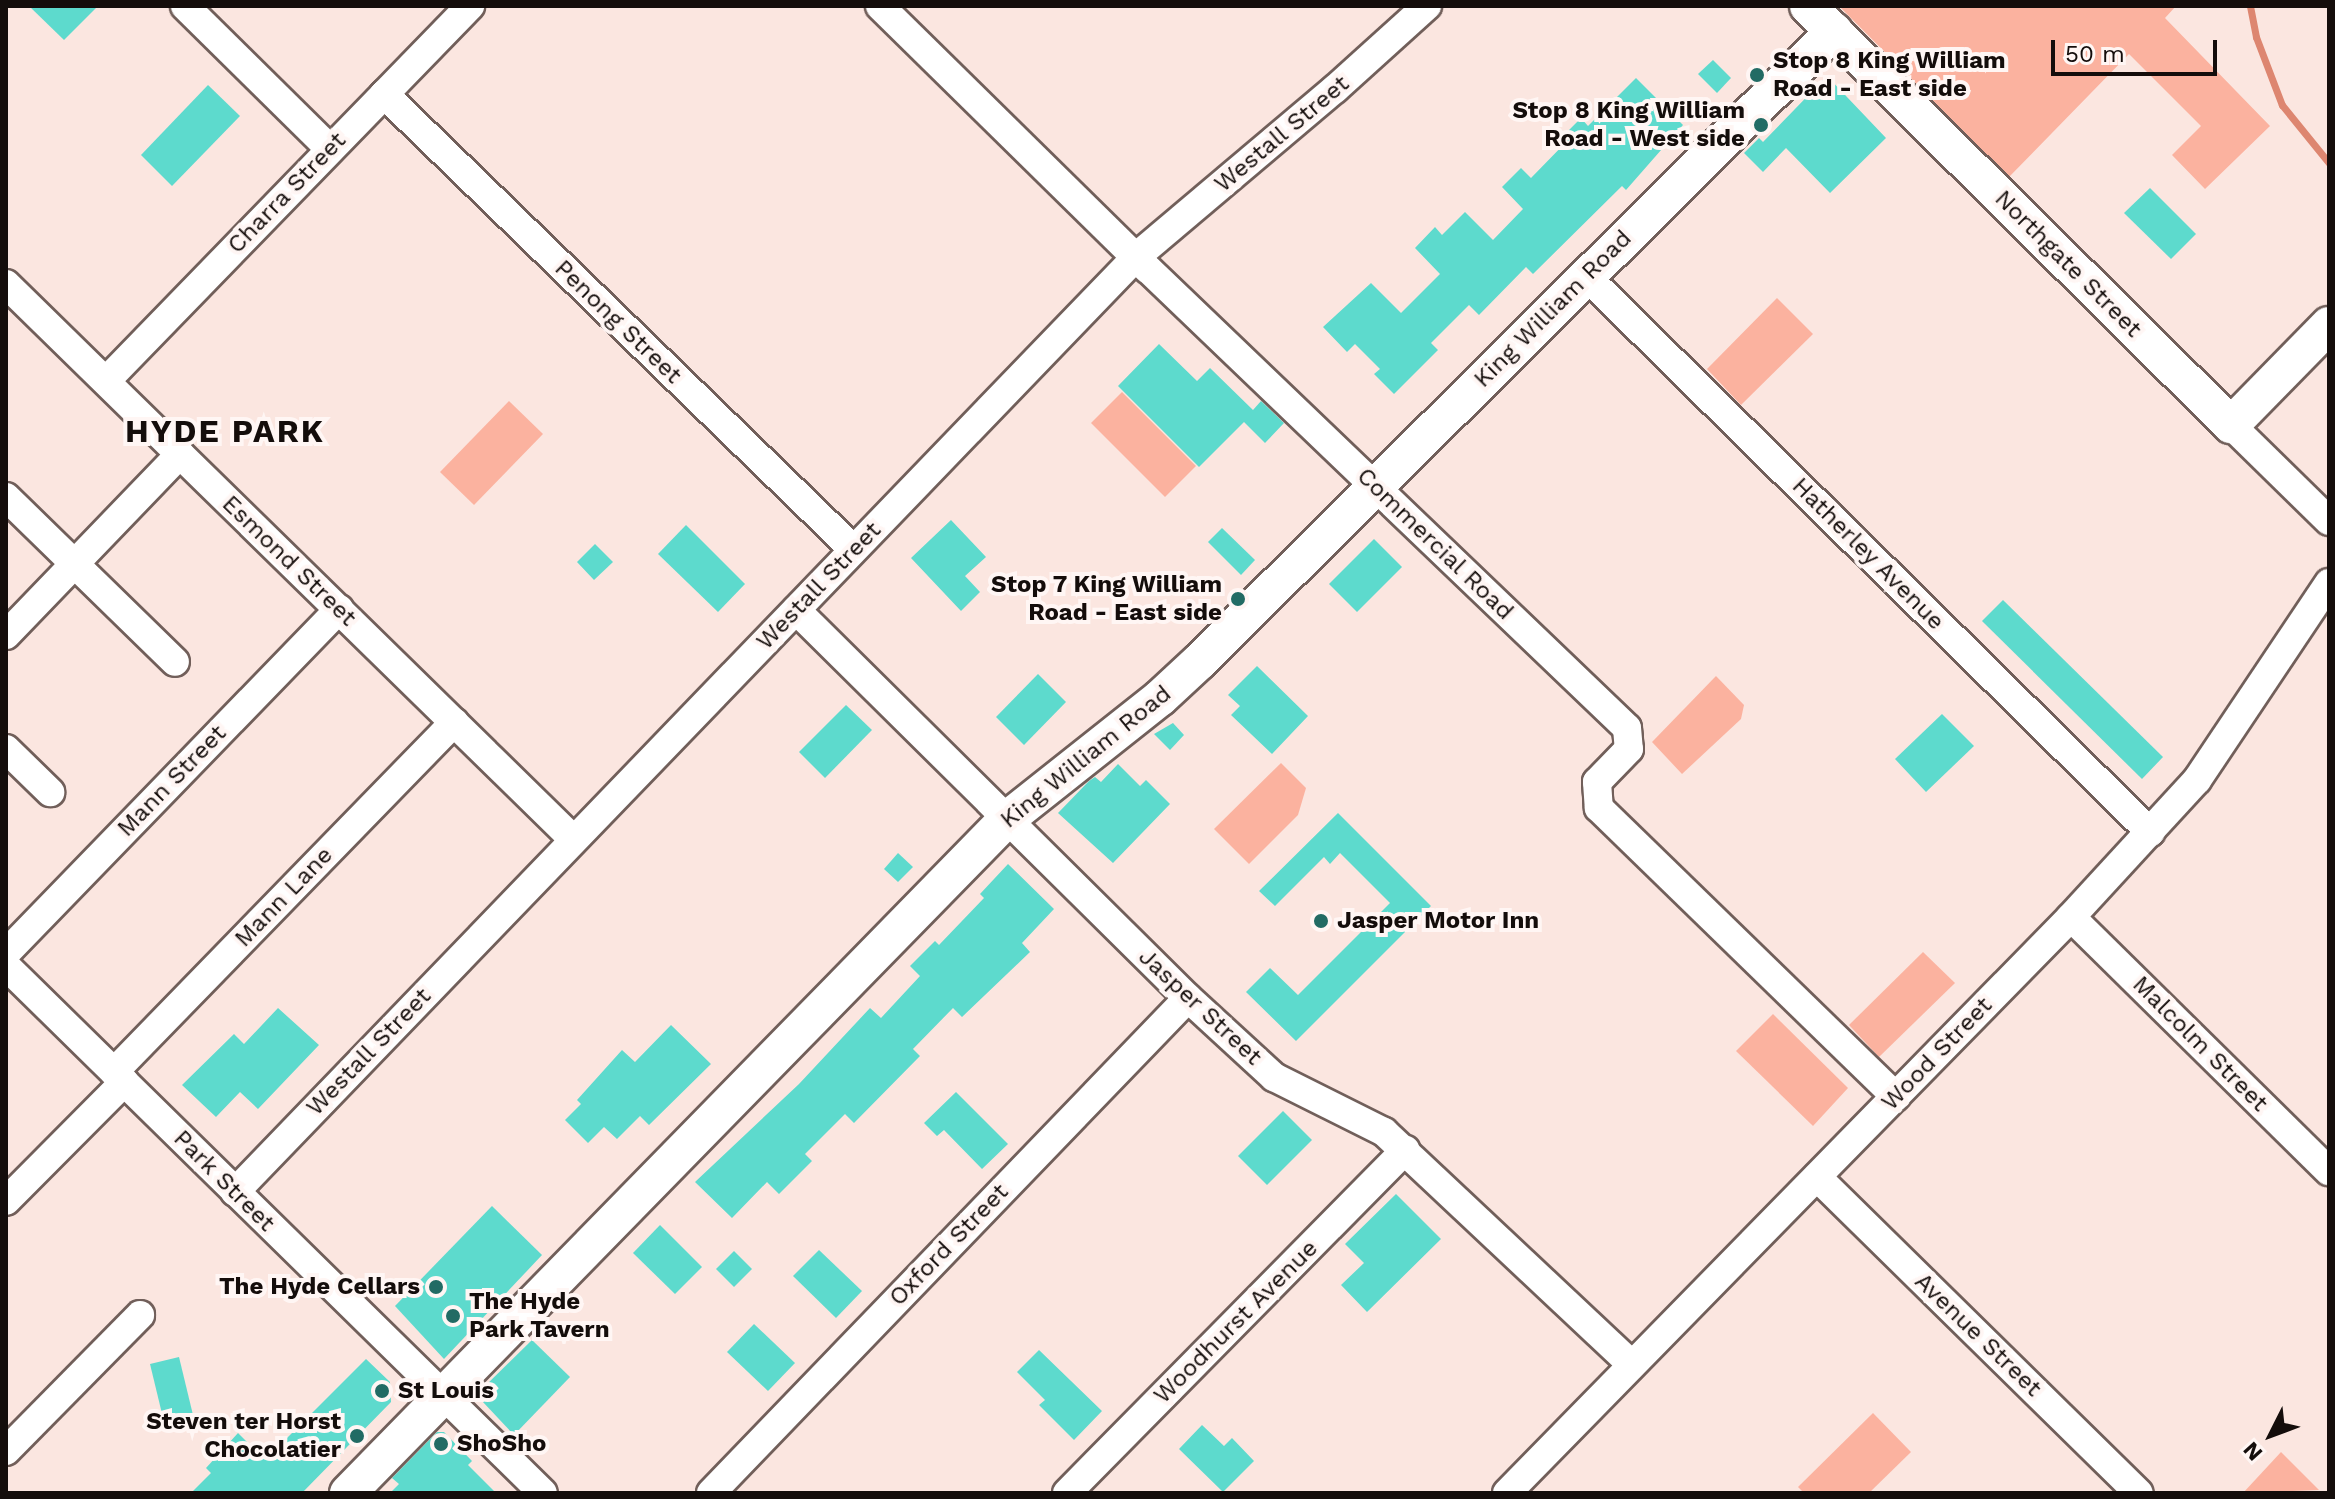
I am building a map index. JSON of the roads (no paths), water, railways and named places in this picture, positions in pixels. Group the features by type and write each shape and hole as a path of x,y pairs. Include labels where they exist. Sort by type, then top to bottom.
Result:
{"main road":[{"name":"Northgate Street","path":"1808,6 2231,425"},
{"name":"King William Road","path":"348,1493 1006,820 1160,698 1834,31"},
{"path":"2231,425 2329,325"}],"street":[{"path":"185,6 329,148"},
{"name":"Charra Street","path":"106,381 470,6"},
{"name":"Commercial Road","path":"880,6 1136,257 1627,728 1629,749 1597,782 1599,808 1896,1097"},
{"name":"Westall Street","path":"235,1192 1136,257 1335,89 1427,6"},
{"name":"Penong Street","path":"384,94 853,549"},
{"name":"Hatherley Avenue","path":"1587,277 2150,832"},
{"name":"Esmond Street","path":"6,284 573,839"},
{"name":"Northgate Street","path":"2231,425 2329,521"},
{"path":"6,635 180,454"},
{"path":"6,497 175,662"},
{"name":"Wood Street","path":"1507,1493 2071,917 2197,780 2329,583"},
{"name":"Mann Street","path":"6,953 339,609"},
{"name":"Jasper Street","path":"796,610 1188,998 1274,1077 1384,1132 1632,1365"},
{"name":"Mann Lane","path":"6,1201 454,722"},
{"path":"6,749 50,792"},
{"name":"Malcolm Street","path":"2071,917 2329,1171"},
{"name":"Park Street","path":"6,966 543,1493"},
{"name":"Oxford Street","path":"711,1493 1188,998"},
{"name":"Woodhurst Avenue","path":"1067,1493 1405,1150"},
{"name":"Avenue Street","path":"1817,1177 2139,1493"},
{"path":"6,1451 140,1315"}],"waterway":[{"path":"2250,6 2256,37 2282,105 2329,163"}],"place":[{"name":"Stop 8 King William Road - East side","path":"1757,75"},
{"name":"Stop 8 King William Road - West side","path":"1761,125"},
{"name":"Stop 7 King William Road - East side","path":"1238,599"},
{"name":"Jasper Motor Inn","path":"1321,921"},
{"name":"The Hyde Cellars","path":"436,1287"},
{"name":"The Hyde Park Tavern","path":"453,1316"},
{"name":"St Louis","path":"382,1391"},
{"name":"Steven ter Horst Chocolatier","path":"357,1436"},
{"name":"ShoSho","path":"441,1444"}],"district":[{"name":"HYDE PARK","path":"225,431"}]}
